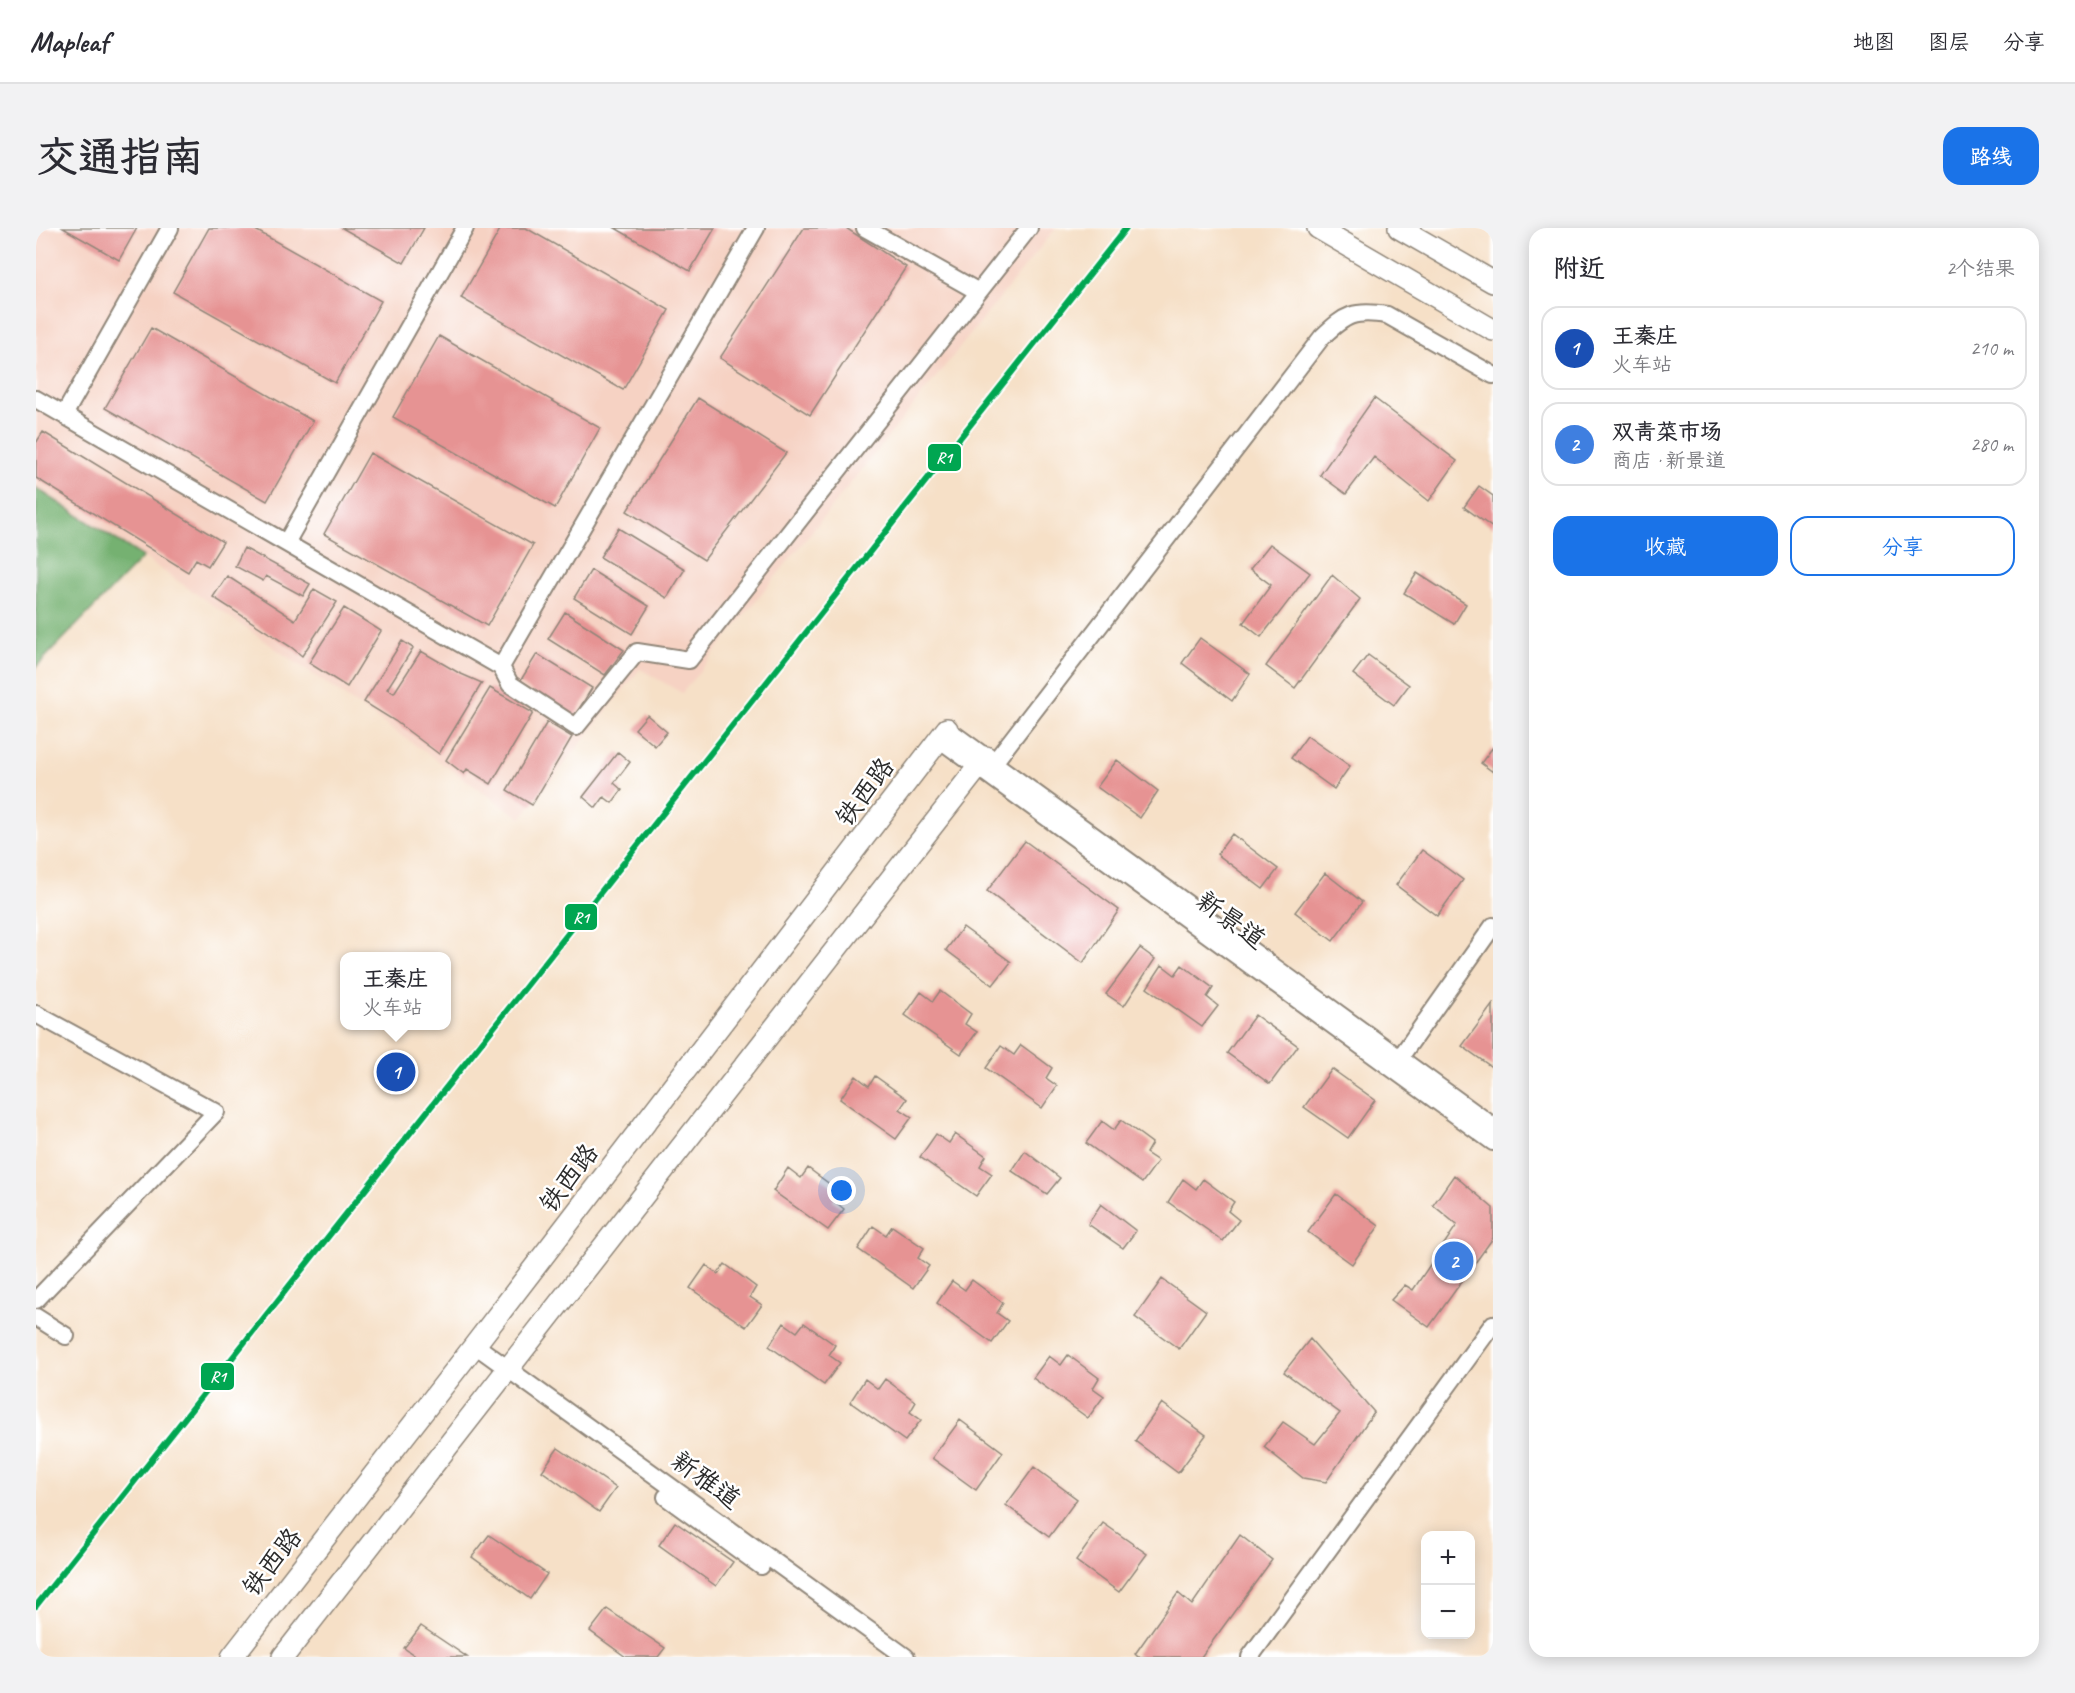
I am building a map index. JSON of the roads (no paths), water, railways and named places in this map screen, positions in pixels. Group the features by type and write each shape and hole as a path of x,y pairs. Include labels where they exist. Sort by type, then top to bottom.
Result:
{"main road":[{"path":"1318,228 1493,330"},
{"path":"1399,228 1493,282"},
{"name":"铁西路","path":"232,1657 472,1349 943,734"},
{"path":"283,1657 986,765"}],"street":[{"path":"64,415 170,228"},
{"path":"286,543 465,228"},
{"path":"501,667 756,228"},
{"path":"865,228 977,291"},
{"path":"36,399 501,667 510,684 576,728 637,652 689,660 977,291 1029,228"},
{"path":"986,765 1322,337 1341,320 1357,314 1388,315 1493,375"},
{"name":"新景道","path":"943,734 1395,1063 1493,1142"},
{"path":"1395,1063 1493,926"},
{"path":"36,1014 216,1112 36,1300"},
{"name":"新景道","path":"1395,1063 1493,1126"},
{"path":"36,1317 66,1336"},
{"path":"1250,1657 1493,1324"},
{"name":"新雅道","path":"472,1349 887,1657"},
{"name":"新雅道","path":"505,1373 906,1657"}],"place":[{"name":"王秦庄","path":"396,1072"},
{"name":"双青菜市场","path":"1454,1261"}]}
